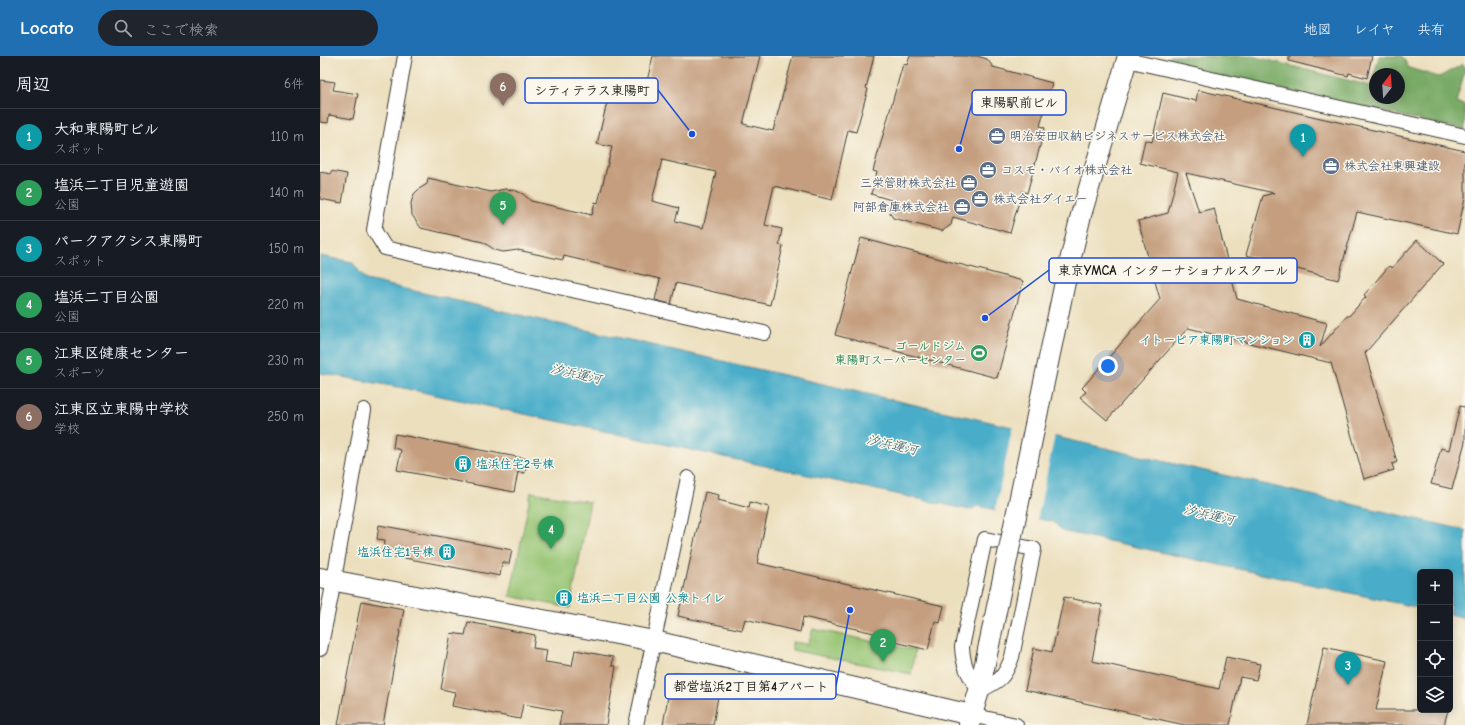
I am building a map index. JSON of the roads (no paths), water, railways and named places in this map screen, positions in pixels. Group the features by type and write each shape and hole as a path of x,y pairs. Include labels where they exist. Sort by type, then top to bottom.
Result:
{"street":[{"path":"405,56 374,230 385,248 764,333"},
{"path":"970,720 979,691 989,645 1064,282 1081,215 1127,58 1465,136"},
{"path":"320,649 327,580 364,410"},
{"path":"636,725 688,478"},
{"path":"985,539 1034,549 1012,657 1008,669 999,681 979,691 965,666 962,647 985,539"},
{"path":"327,580 654,641 970,720 1016,725"}],"water":[{"name":"汐浜運河","path":"320,256 352,262 366,280 1465,530 1465,618 1453,615 1453,569 1417,569 1417,607 1062,531 1054,522 977,506 970,510 403,388 320,373"}],"place":[{"name":"江東区立東陽中学校","path":"503,106"},
{"name":"シティテラス東陽町","path":"692,134"},
{"name":"明治安田収納ビジネスサービス株式会社","path":"997,136"},
{"name":"東陽駅前ビル","path":"959,149"},
{"name":"大和東陽町ビル","path":"1303,157"},
{"name":"株式会社東興建設","path":"1331,166"},
{"name":"コスモ・バイオ株式会社","path":"988,170"},
{"name":"三栄管財株式会社","path":"969,183"},
{"name":"株式会社ダイエー","path":"980,199"},
{"name":"阿部倉庫株式会社","path":"962,207"},
{"name":"江東区健康センター","path":"503,225"},
{"name":"東京YMCA インターナショナルスクール","path":"985,318"},
{"name":"イトーピア東陽町マンション","path":"1307,340"},
{"name":"ゴールドジム 東陽町スーパーセンター","path":"979,353"},
{"name":"塩浜住宅2号棟","path":"463,464"},
{"name":"塩浜二丁目公園","path":"551,549"},
{"name":"塩浜住宅1号棟","path":"447,552"},
{"name":"塩浜二丁目公園 公衆トイレ","path":"564,598"},
{"name":"都営塩浜2丁目第4アパート","path":"850,610"},
{"name":"塩浜二丁目児童遊園","path":"883,662"},
{"name":"パークアクシス東陽町","path":"1348,685"}]}
